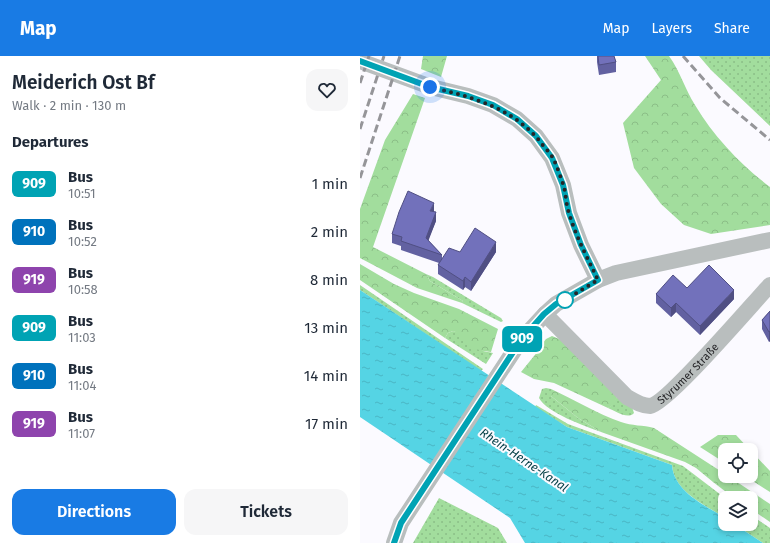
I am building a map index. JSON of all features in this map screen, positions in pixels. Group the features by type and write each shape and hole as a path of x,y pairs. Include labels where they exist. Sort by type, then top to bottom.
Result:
{"street":[{"path":"360,61 430,87 468,96 493,105 517,119 536,136 552,158 563,185 569,213 581,245 598,280"},
{"path":"394,543 401,523 506,362 521,340 544,314 556,304 598,280 616,273 770,240"},
{"name":"Styrumer Straße","path":"544,314 627,397 635,402 650,406 660,401 702,360 770,285"}],"green space":[{"path":"423,56 447,56 441,77 421,69"},
{"path":"645,56 669,56 702,117 729,150 770,187 770,225 711,234 684,225 661,204 634,168 623,123 661,80"},
{"path":"699,56 770,56 770,126 711,70"},
{"path":"413,94 425,98 373,247 426,274 430,281 463,301 462,303 417,288 360,258 360,209 385,140"},
{"path":"360,264 394,284 414,293 459,309 498,329 491,352 482,351 475,348 453,331 448,333 445,338 360,280"},
{"path":"426,274 501,318 503,321 501,322 462,303 463,301 430,281"},
{"path":"360,285 483,369 481,371 360,290"},
{"path":"453,331 460,333 483,351 493,353 486,364 445,338 448,333"},
{"path":"552,336 564,341 617,397 611,406 608,408 554,383 534,379 521,372 543,345 542,344 546,339"},
{"path":"542,389 551,389 551,396 578,418 601,432 558,414 543,404 539,398"},
{"path":"551,389 612,419 629,424 654,428 718,469 718,483 738,483 750,491 725,491 696,468 685,462 601,432 578,418 551,396"},
{"path":"617,397 632,407 634,413 628,416 608,408"},
{"path":"536,405 568,424 683,466 718,493 718,514 684,490 678,483 672,465 567,427 535,407"},
{"path":"718,435 736,435 743,443 718,443 718,459 700,447"},
{"path":"758,458 770,471 770,492 756,483 758,483"},
{"path":"758,496 770,504 770,522 758,514"},
{"path":"439,498 498,528 507,543 413,543"},
{"path":"758,520 770,528 770,543 763,543 745,531 758,531"}],"water":[{"name":"Rhein-Herne-Kanal","path":"360,290 567,427 672,465 678,483 684,490 700,503 718,514 718,531 745,531 763,543 525,543 510,518 360,417"}],"building":[{"path":"598,56 614,56 616,62 599,65"},
{"path":"408,191 434,203 430,211 436,212 426,238 442,255 401,241 402,237 392,234"},
{"path":"475,228 496,242 471,282 465,277 463,281 438,265 449,248 460,252"},
{"path":"709,265 734,290 700,326 676,303 671,308 656,294 673,275 687,288"},
{"path":"770,311 770,331 769,332 762,320"}],"railway":[{"path":"360,83 369,56"},
{"path":"360,129 384,56"},
{"path":"360,178 400,56"},
{"path":"683,56 720,98 770,140"}],"bus line":[{"name":"909","path":"360,61 430,87 468,96 493,105 517,119 536,136 552,158 563,185 569,213 581,245 598,280 556,304 544,314 521,340 401,523 394,543"}],"route":[{"path":"430,87 468,96 493,105 517,119 536,136 552,158 563,185 569,213 581,245 598,280 565,300"}]}
